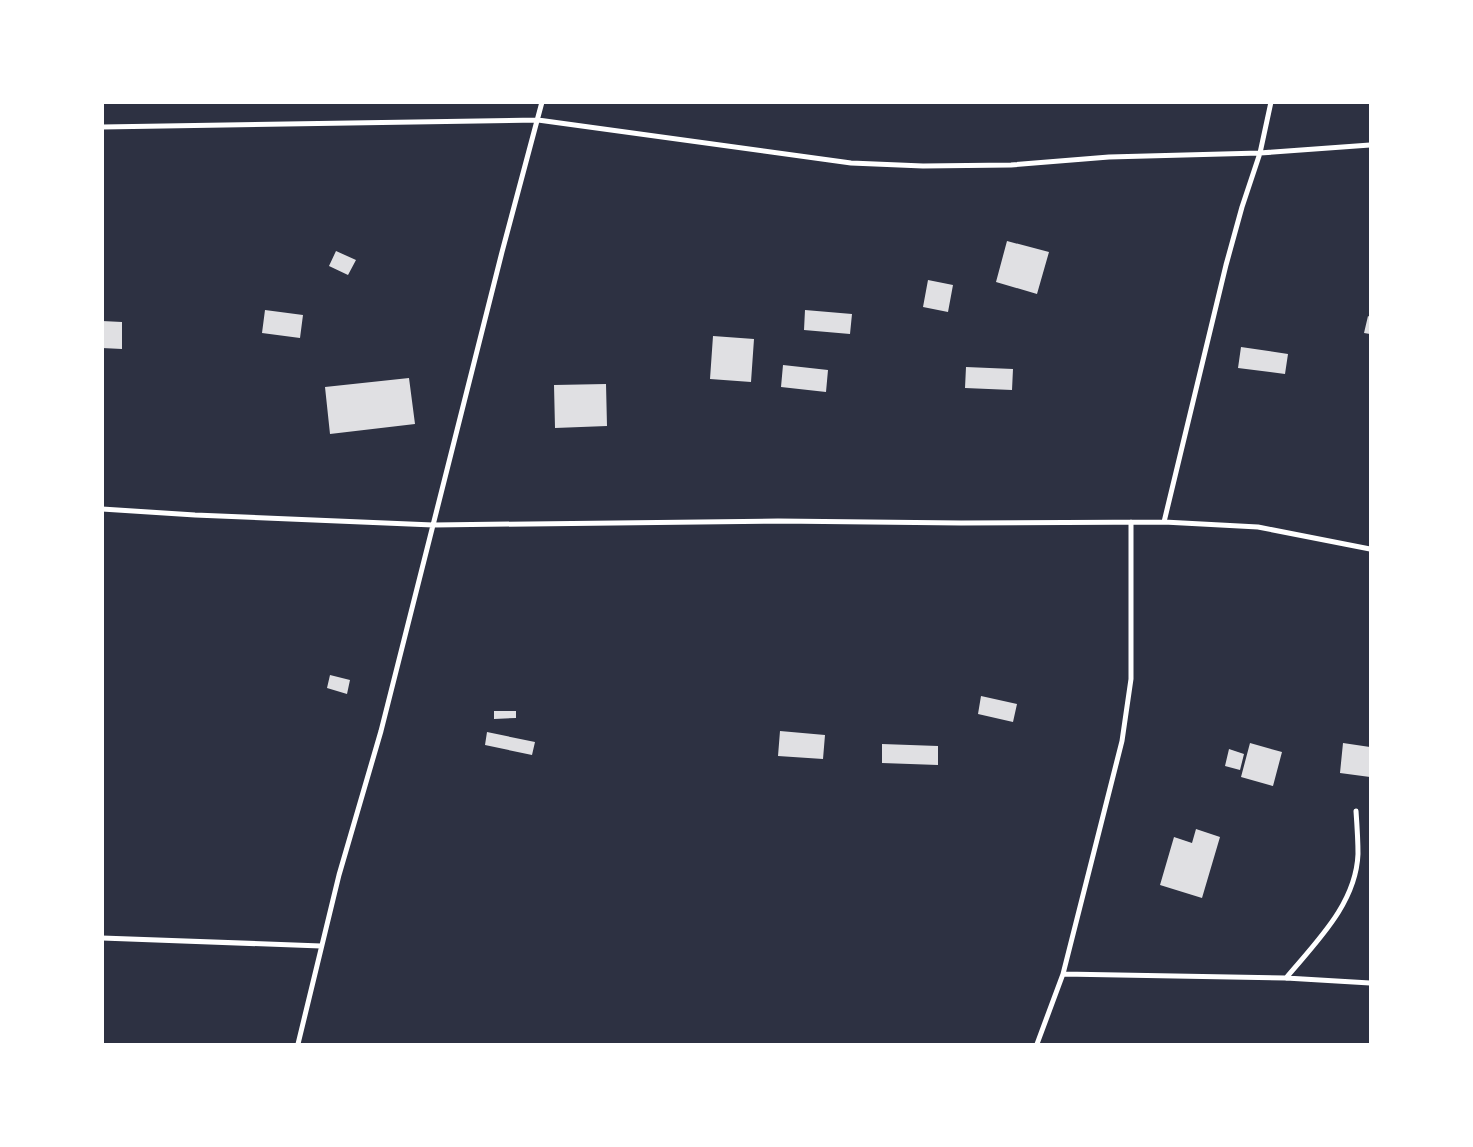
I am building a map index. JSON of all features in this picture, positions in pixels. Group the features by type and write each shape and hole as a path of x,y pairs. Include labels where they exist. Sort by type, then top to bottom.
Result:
{"street":[{"path":"298,1044 339,875 380,731 542,102"},
{"path":"1164,522 1226,265 1242,207 1260,153 1271,102"},
{"path":"102,127 538,120 851,163 924,166 1011,165 1109,157 1260,153 1370,145"},
{"path":"102,508 195,515 433,525 778,521 961,524 1164,522 1258,527 1370,550"},
{"path":"1037,1044 1063,974 1122,741 1130,679 1131,522"},
{"path":"1286,978 1333,923 1351,889 1358,855 1356,811"},
{"path":"102,938 321,946"},
{"path":"1063,974 1286,978 1370,983"}],"building":[{"path":"1007,241 1049,252 1037,294 996,282"},
{"path":"336,251 356,260 348,275 329,266"},
{"path":"928,280 953,285 948,312 923,307"},
{"path":"265,310 303,315 300,338 262,333"},
{"path":"805,310 852,314 850,334 804,330"},
{"path":"1368,316 1370,317 1370,334 1364,333"},
{"path":"102,321 122,322 122,349 102,348"},
{"path":"713,336 754,339 751,382 710,379"},
{"path":"1241,347 1288,354 1285,374 1238,368"},
{"path":"783,365 828,370 826,392 781,387"},
{"path":"966,367 1013,369 1012,390 965,388"},
{"path":"409,378 415,424 330,434 325,387"},
{"path":"606,384 607,426 555,428 554,385"},
{"path":"330,675 350,680 347,694 327,688"},
{"path":"981,696 1017,704 1013,722 978,714"},
{"path":"494,711 516,711 516,718 494,719"},
{"path":"780,731 825,735 823,759 778,756"},
{"path":"487,732 535,742 532,755 485,745"},
{"path":"1250,743 1282,752 1273,786 1241,777"},
{"path":"1343,743 1370,747 1370,777 1340,773"},
{"path":"882,744 938,746 938,765 882,763"},
{"path":"1229,749 1244,754 1240,770 1225,766"},
{"path":"1196,829 1220,837 1202,898 1160,885 1174,837 1192,843"}]}
